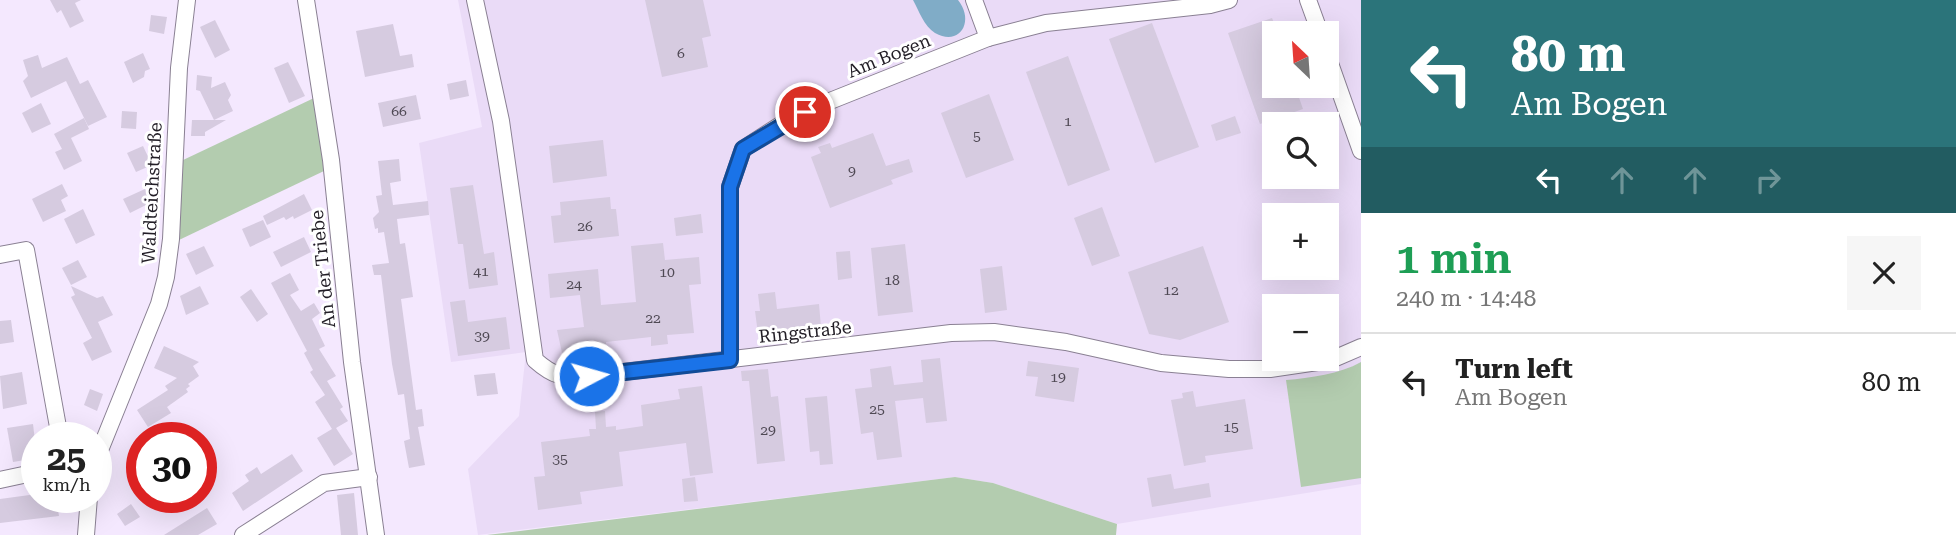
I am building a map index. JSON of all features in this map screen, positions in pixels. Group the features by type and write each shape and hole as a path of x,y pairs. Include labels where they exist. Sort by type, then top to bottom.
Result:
{"street":[{"name":"Waldteichstraße","path":"111,422 159,304 166,277 171,239 179,68 187,0"},
{"name":"An der Triebe","path":"306,0 331,160 352,362 376,535"},
{"name":"Ringstraße","path":"475,0 501,121 535,360 551,375 572,377 951,333 994,332 1066,342 1161,363 1229,369 1270,369 1331,360 1361,347"},
{"path":"974,0 988,38"},
{"name":"Am Bogen","path":"730,360 730,187 743,149 785,122 825,103 988,38 1046,23 1210,5 1229,0"},
{"path":"1308,0 1316,21"},
{"path":"1339,89 1361,151"},
{"path":"0,255 26,250 57,422"},
{"path":"0,480 21,475"},
{"path":"243,535 324,483 369,477"},
{"path":"86,535 88,513"}],"shaded area":[{"path":"458,0 1361,0 1361,484 1117,524 993,483 955,477 478,535 468,469 519,416 526,352 451,362 419,143 482,127"}],"green space":[{"path":"314,98 324,171 179,240 181,161"},
{"path":"1361,362 1361,478 1301,487 1286,380 1315,377"},
{"path":"955,477 993,483 1117,524 1116,535 487,535"}],"water":[{"path":"913,0 958,0 965,16 962,30 952,37 935,33 925,22"}],"building":[{"path":"50,0 81,0 75,3 84,21 70,28 61,10 57,13"},
{"path":"645,0 703,0 711,36 702,38 708,67 662,77"},
{"path":"151,15 167,17 164,34 149,31"},
{"path":"215,20 230,50 215,58 200,27"},
{"path":"1262,21 1262,98 1299,98 1303,109 1294,112 1262,112 1260,124 1228,33"},
{"path":"1152,23 1199,147 1155,163 1109,39"},
{"path":"393,24 400,56 412,54 414,67 365,77 356,31"},
{"path":"143,53 150,69 145,71 144,77 133,83 124,62"},
{"path":"38,55 42,68 67,57 80,84 88,80 107,117 88,126 66,81 31,98 23,81 28,76 23,60"},
{"path":"1068,56 1110,170 1068,186 1026,72"},
{"path":"288,62 305,96 289,103 274,68"},
{"path":"197,75 212,77 211,88 225,82 231,95 228,100 233,111 214,120 200,91 196,90"},
{"path":"466,80 469,96 450,100 447,84"},
{"path":"989,94 1014,160 966,178 941,113"},
{"path":"416,95 421,119 383,127 378,103"},
{"path":"41,103 51,124 32,133 22,113"},
{"path":"122,111 137,112 136,129 121,128"},
{"path":"1235,116 1241,133 1216,141 1211,125"},
{"path":"84,118 89,129 71,138 82,161 64,170 55,152 62,149 54,134"},
{"path":"192,120 226,120 205,132 205,136 191,136"},
{"path":"873,133 886,166 909,159 913,172 891,180 893,184 830,208 811,157 821,153 818,147 830,143 832,148"},
{"path":"603,140 607,176 553,183 549,146"},
{"path":"143,146 152,165 136,172 127,153"},
{"path":"399,159 401,181 390,183 393,205 428,201 429,215 397,219 400,244 405,243 413,297 401,299 416,410 422,409 424,426 418,427 425,465 409,468 404,441 410,439 404,394 398,395 392,364 381,275 374,275 372,265 389,263 384,232 378,233 373,218 379,212 376,196 382,195 378,161"},
{"path":"62,184 68,196 61,200 66,211 43,222 32,199"},
{"path":"473,185 484,254 494,252 498,285 469,289 463,244 458,244 450,188"},
{"path":"145,189 152,202 130,213 123,199"},
{"path":"304,194 312,210 294,219 293,216 286,220 284,217 267,225 263,216"},
{"path":"610,197 611,209 616,209 619,236 554,243 551,216 561,215 560,202"},
{"path":"1102,207 1120,256 1092,266 1074,218"},
{"path":"83,209 95,235 76,244 64,219"},
{"path":"701,214 703,233 676,236 674,218"},
{"path":"263,220 271,237 250,247 242,229"},
{"path":"304,237 311,252 281,267 273,252"},
{"path":"663,243 665,260 699,257 701,284 689,285 694,333 667,335 668,344 651,346 651,337 606,342 606,345 579,351 579,354 562,353 557,330 584,327 580,295 550,298 548,274 598,269 601,305 636,302 631,246"},
{"path":"905,244 913,312 878,316 871,248"},
{"path":"204,246 214,266 196,275 186,254"},
{"path":"1203,246 1229,322 1180,340 1149,334 1128,272"},
{"path":"850,251 852,278 838,280 836,252"},
{"path":"78,260 87,277 71,285 62,268"},
{"path":"1002,266 1007,310 985,313 980,269"},
{"path":"290,273 299,290 290,295 301,311 314,303 320,313 312,319 325,346 319,349 336,376 327,381 348,421 336,428 353,454 334,466 317,438 332,429 315,402 325,395 310,372 313,370 304,353 307,351 271,283"},
{"path":"71,286 97,298 103,296 113,315 98,322 112,352 92,361 83,343 92,338 71,297 75,295"},
{"path":"200,286 209,304 186,315 180,296"},
{"path":"251,289 268,314 257,322 240,297"},
{"path":"775,292 777,309 819,304 821,327 758,334 755,311 760,311 758,294"},
{"path":"465,300 468,322 506,317 510,349 458,356 450,302"},
{"path":"11,320 14,342 0,344 0,321"},
{"path":"164,346 199,362 193,366 199,376 188,384 188,392 167,407 171,413 156,422 145,422 137,410 168,390 165,386 177,378 154,368"},
{"path":"940,358 947,421 926,423 923,398 895,401 902,457 877,460 873,432 861,434 855,389 872,387 870,369 891,366 894,385 923,382 921,360"},
{"path":"1028,361 1079,368 1074,402 1035,396 1038,377 1026,376"},
{"path":"768,369 771,397 778,396 785,461 757,464 749,381 742,381 741,371"},
{"path":"22,372 27,404 3,409 0,376"},
{"path":"495,373 498,394 477,396 474,375"},
{"path":"702,386 713,473 690,476 686,443 619,452 623,486 580,492 582,504 538,510 534,477 545,476 541,442 590,436 589,429 596,429 595,412 605,411 606,427 616,426 616,430 643,426 641,405 680,399 678,389"},
{"path":"90,389 103,394 97,411 84,405"},
{"path":"1193,391 1196,407 1245,399 1253,449 1205,456 1206,462 1184,466 1171,400 1183,398 1182,393"},
{"path":"827,396 833,464 820,465 819,451 810,452 805,398"},
{"path":"21,426 21,461 13,462 7,428"},
{"path":"292,454 303,471 243,511 232,493 249,481 245,475 257,467 261,474"},
{"path":"1171,474 1174,489 1209,483 1211,497 1152,507 1147,478"},
{"path":"695,477 698,501 684,502 682,479"},
{"path":"354,493 358,535 341,535 337,495"},
{"path":"21,496 21,513 59,513 59,516 0,523 0,499"},
{"path":"126,508 126,513 137,513 140,517 125,526 117,514"},
{"path":"199,513 210,513 217,524 198,535 164,535"}],"route":[{"path":"589,376 730,360 730,187 743,149 805,112"}]}
